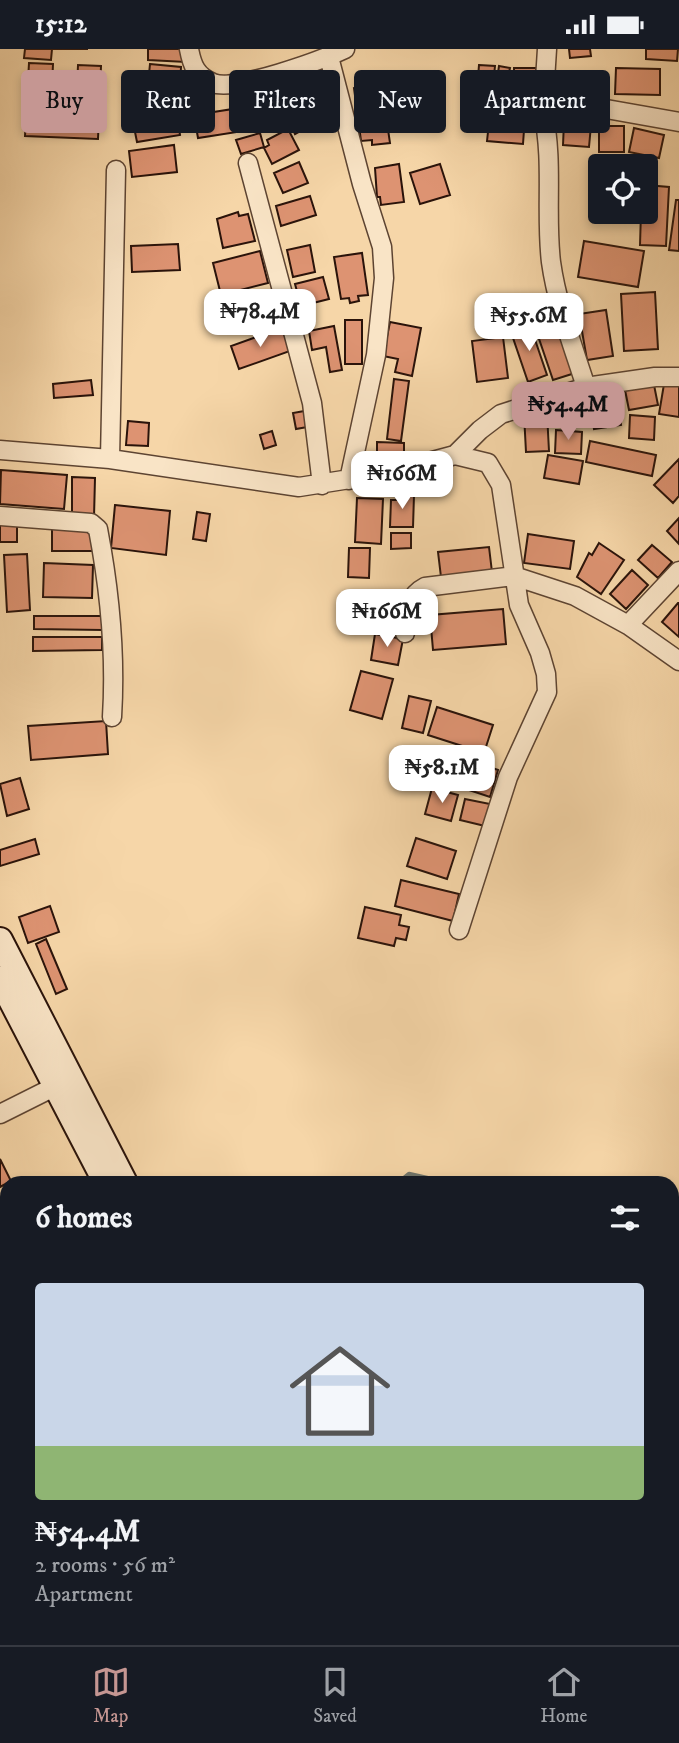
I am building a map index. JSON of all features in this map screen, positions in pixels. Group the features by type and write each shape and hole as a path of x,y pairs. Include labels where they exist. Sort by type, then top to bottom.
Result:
{"main road":[{"path":"0,940 121,1176"},
{"path":"0,979 102,1176"}],"street":[{"path":"189,49 192,66 214,84 234,85 337,53 358,172 382,247 384,278 376,355 349,480"},
{"path":"546,70 547,49"},
{"path":"610,110 679,122"},
{"path":"546,133 550,164 549,227 552,264 560,308 586,387"},
{"path":"248,163 312,403 322,485"},
{"path":"110,459 116,170"},
{"path":"455,455 501,414 586,387 655,377 679,377"},
{"path":"0,450 110,459 270,485 299,487 388,473 455,455 488,463 502,485 519,605 540,653 546,674 547,692 508,777 459,930"},
{"path":"0,516 91,523 98,529 110,603 115,667 112,717"},
{"path":"628,625 679,571"},
{"path":"405,633 410,599 415,592 425,587 514,576 575,596 628,625 679,661"},
{"path":"0,1114 56,1086"}],"building":[{"path":"25,49 52,49 51,60 24,58"},
{"path":"148,49 187,49 186,62 148,60"},
{"path":"569,49 590,49 591,56 570,58"},
{"path":"646,49 678,49 677,61 646,59"},
{"path":"29,63 53,64 53,70 29,70"},
{"path":"150,64 181,67 181,70 149,70"},
{"path":"78,65 101,66 101,70 78,70"},
{"path":"479,65 495,66 495,70 479,70"},
{"path":"499,66 510,68 510,70 498,70"},
{"path":"514,68 536,68 536,70"},
{"path":"616,68 660,69 660,95 615,94"},
{"path":"229,110 230,133 198,138 197,133 215,133 215,112"},
{"path":"610,126 624,126 624,152 599,152 599,133 610,133"},
{"path":"634,128 664,135 659,158 658,154 629,152"},
{"path":"25,133 98,133 98,139 25,136"},
{"path":"135,133 180,133 180,135 137,142"},
{"path":"260,133 264,147 241,154 236,140"},
{"path":"280,133 290,133 299,150 272,164 264,148 269,145 267,140"},
{"path":"360,133 389,133 390,143 372,145 372,140 361,141"},
{"path":"488,133 524,133 523,144 487,141"},
{"path":"564,133 590,133 589,147 563,145"},
{"path":"174,145 177,172 132,177 129,151"},
{"path":"299,162 308,183 283,193 274,173"},
{"path":"399,164 404,202 381,205 380,197 377,197 375,168"},
{"path":"440,164 450,195 420,204 410,173"},
{"path":"658,186 669,187 666,246 640,245 641,224 658,224"},
{"path":"310,196 316,215 281,226 276,206"},
{"path":"676,200 679,200 679,251 669,250"},
{"path":"238,212 239,216 248,214 255,241 223,248 217,219"},
{"path":"584,241 644,251 638,287 578,277"},
{"path":"178,244 180,270 132,272 131,246"},
{"path":"310,245 315,272 293,277 287,250"},
{"path":"260,251 268,283 221,295 213,263"},
{"path":"362,253 368,295 358,296 359,301 350,303 349,298 341,299 334,257"},
{"path":"323,277 329,299 301,306 295,284"},
{"path":"655,292 658,349 624,351 621,294"},
{"path":"606,310 613,356 587,360 579,314"},
{"path":"557,316 575,373 553,380 534,324"},
{"path":"345,320 362,320 362,364 345,364"},
{"path":"390,322 421,328 412,376 395,372 398,359 383,356"},
{"path":"530,325 547,375 528,382 511,332"},
{"path":"334,326 342,370 330,372 326,347 312,350 309,331"},
{"path":"282,328 290,351 239,369 231,346"},
{"path":"503,337 508,378 477,382 472,341"},
{"path":"394,379 409,381 401,441 387,439"},
{"path":"91,380 93,395 54,398 53,384"},
{"path":"664,384 679,386 679,417 659,414"},
{"path":"654,385 658,405 629,410 625,390"},
{"path":"617,396 621,425 594,429 590,400"},
{"path":"310,410 313,426 296,429 293,413"},
{"path":"547,413 549,451 526,452 524,414"},
{"path":"630,415 655,417 654,440 629,438"},
{"path":"128,421 149,423 148,446 126,445"},
{"path":"556,430 582,432 581,454 555,453"},
{"path":"272,431 276,445 264,449 260,435"},
{"path":"590,441 656,455 652,476 586,462"},
{"path":"377,442 404,443 404,457 377,456"},
{"path":"548,455 583,461 579,484 544,478"},
{"path":"679,459 679,496 673,503 654,485"},
{"path":"1,470 67,475 64,509 0,504"},
{"path":"72,477 95,478 94,517 72,517"},
{"path":"398,494 414,495 413,527 390,527 391,500 398,500"},
{"path":"357,498 383,499 381,544 355,542"},
{"path":"115,505 170,511 166,555 111,548"},
{"path":"197,512 210,514 206,541 193,539"},
{"path":"679,518 679,544 667,531"},
{"path":"0,524 17,524 17,542 0,542"},
{"path":"52,525 94,526 94,551 52,551"},
{"path":"391,533 411,533 411,548 391,549"},
{"path":"528,534 574,541 570,569 524,563"},
{"path":"599,543 624,560 601,594 577,577 589,553 592,555"},
{"path":"652,545 672,562 658,578 638,560"},
{"path":"489,547 492,572 441,577 438,552"},
{"path":"349,548 370,548 369,578 348,577"},
{"path":"27,554 30,610 7,612 4,555"},
{"path":"44,563 93,565 92,598 43,597"},
{"path":"632,570 648,585 626,609 610,594"},
{"path":"369,594 397,598 394,622 365,617"},
{"path":"679,603 679,637 662,622"},
{"path":"503,609 506,644 433,650 430,615"},
{"path":"34,616 103,616 102,630 34,629"},
{"path":"375,634 403,639 398,665 371,660"},
{"path":"33,637 102,637 102,650 33,651"},
{"path":"361,671 393,679 382,719 350,710"},
{"path":"409,696 431,701 423,733 402,728"},
{"path":"437,707 493,725 484,753 428,735"},
{"path":"106,721 108,754 31,760 28,726"},
{"path":"442,751 498,770 490,797 433,778"},
{"path":"20,778 29,809 7,816 0,784"},
{"path":"432,788 458,795 451,821 425,814"},
{"path":"465,799 490,804 485,826 460,820"},
{"path":"416,838 456,851 447,879 407,866"},
{"path":"35,839 39,854 0,866 0,850"},
{"path":"401,880 459,894 453,921 395,906"},
{"path":"50,906 59,932 28,943 19,917"},
{"path":"365,907 401,915 399,925 409,927 406,940 396,938 394,946 358,938"},
{"path":"46,939 67,989 56,994 36,944"},
{"path":"0,1159 8,1176 0,1176"}],"waterway":[{"path":"407,1176 418,1176"}]}
